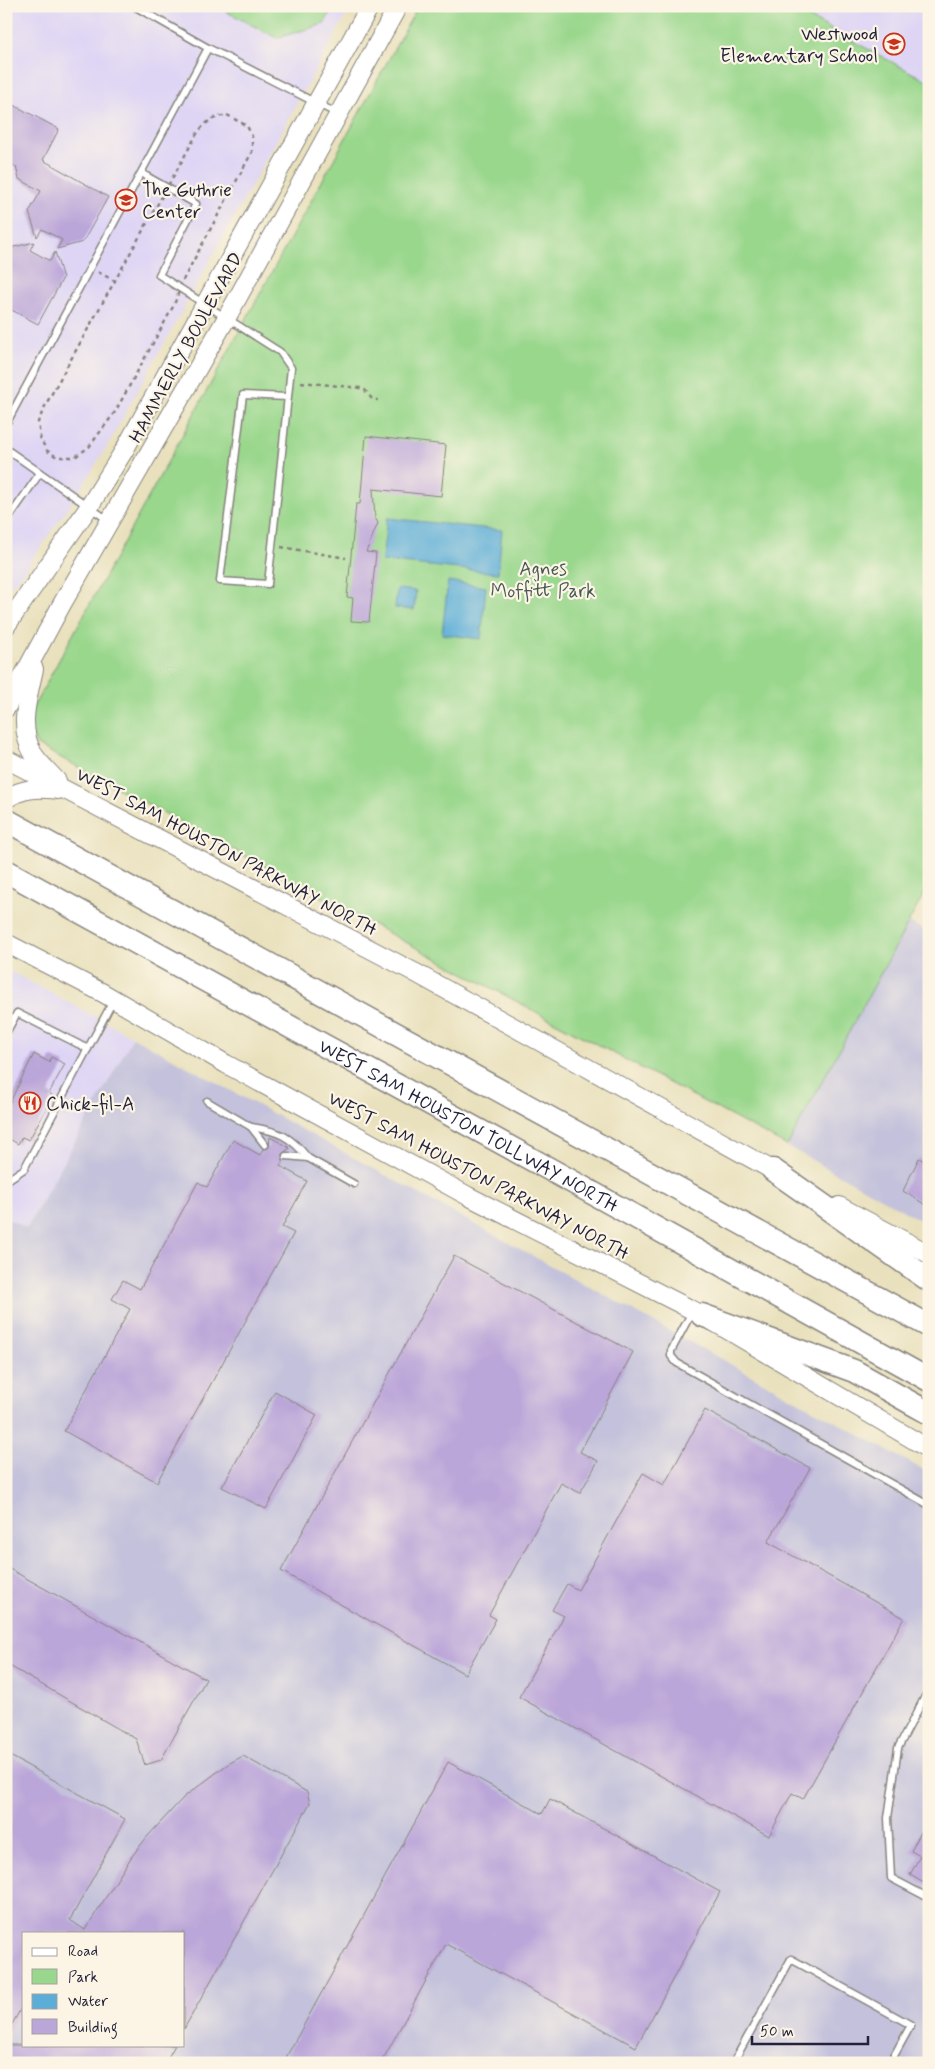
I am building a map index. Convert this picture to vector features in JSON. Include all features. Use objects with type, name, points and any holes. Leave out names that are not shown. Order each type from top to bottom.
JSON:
[{"type":"highway","points":[[15,825],[929,1326]]},
{"type":"highway","name":"WEST SAM HOUSTON TOLLWAY NORTH","points":[[6,871],[929,1380]]},
{"type":"highway","points":[[773,1170],[929,1280]]},
{"type":"highway","points":[[697,1313],[854,1372],[929,1414]]},
{"type":"main road","name":"HAMMERLY BOULEVARD","points":[[7,624],[89,507],[125,449],[370,6]]},
{"type":"main road","name":"HAMMERLY BOULEVARD","points":[[6,708],[226,319],[398,6]]},
{"type":"main road","points":[[38,650],[24,717],[25,733],[34,755],[66,791]]},
{"type":"main road","name":"WEST SAM HOUSTON PARKWAY NORTH","points":[[6,759],[414,972],[929,1254]]},
{"type":"main road","points":[[6,799],[17,792],[33,788],[66,791]]},
{"type":"main road","name":"WEST SAM HOUSTON PARKWAY NORTH","points":[[7,946],[114,999],[226,1064],[468,1196],[697,1313],[929,1449]]},
{"type":"lane","points":[[134,6],[208,48],[338,114]]},
{"type":"lane","points":[[6,424],[208,48]]},
{"type":"lane","points":[[141,173],[196,204],[158,275],[280,352],[291,368],[268,584],[220,581],[243,395],[287,398]]},
{"type":"lane","points":[[6,449],[111,523]]},
{"type":"lane","points":[[7,518],[40,473]]},
{"type":"lane","points":[[6,1181],[24,1169],[114,999]]},
{"type":"lane","points":[[6,1033],[17,1013],[88,1049]]},
{"type":"lane","points":[[207,1102],[251,1127],[274,1131],[295,1142],[308,1158],[354,1184]]},
{"type":"lane","points":[[251,1127],[265,1145]]},
{"type":"lane","points":[[286,1156],[308,1158]]},
{"type":"lane","points":[[697,1313],[671,1351],[671,1356],[677,1363],[929,1505]]},
{"type":"lane","points":[[929,1689],[898,1748],[888,1818],[891,1878],[929,1898]]},
{"type":"lane","points":[[733,2063],[791,1959],[911,2024],[890,2063]]},
{"type":"path","points":[[227,115],[247,126],[252,136],[252,152],[179,288],[174,305],[115,412],[90,447],[75,457],[57,457],[46,450],[40,437],[38,422],[46,404],[115,281],[205,123],[216,117],[227,115]]},
{"type":"path","points":[[90,267],[115,281]]},
{"type":"path","points":[[289,381],[360,388],[365,390],[372,399],[378,400]]},
{"type":"path","points":[[272,545],[346,558]]},
{"type":"shaded area","name":"The Guthrie Center","points":[[6,6],[351,6],[110,441],[75,498],[19,578],[6,590]]},
{"type":"shaded area","name":"Westwood Elementary School","points":[[788,6],[929,6],[929,82]]},
{"type":"shaded area","points":[[909,922],[929,933],[929,1225],[787,1146]]},
{"type":"shaded area","points":[[6,969],[133,1037],[27,1228],[6,1218]]},
{"type":"shaded area","points":[[133,1037],[929,1473],[929,2063],[6,2063],[6,1218],[27,1228]]},
{"type":"green space","points":[[228,6],[334,6],[324,24],[277,38],[225,11]]},
{"type":"green space","name":"Agnes Moffitt Park","points":[[418,6],[788,6],[929,82],[929,885],[787,1146],[37,745],[30,731],[31,711]]},
{"type":"water","points":[[387,518],[502,530],[498,573],[382,561]]},
{"type":"water","points":[[448,581],[486,587],[481,639],[442,634]]},
{"type":"water","points":[[397,589],[416,591],[414,610],[395,608]]},
{"type":"building","points":[[6,101],[59,129],[43,160],[108,197],[83,242],[57,249],[62,240],[42,229],[37,237],[29,212],[41,191],[19,179],[16,167],[6,162]]},
{"type":"building","points":[[34,242],[30,250],[50,261],[55,252],[63,278],[38,324],[6,307],[6,254],[10,248]]},
{"type":"building","points":[[366,436],[446,445],[441,496],[373,489],[375,518],[378,523],[366,552],[376,553],[369,622],[351,621],[353,598],[347,597],[356,504],[360,504]]},
{"type":"building","name":"Chick-fil-A","points":[[34,1054],[49,1062],[51,1057],[65,1064],[49,1093],[53,1096],[29,1140],[22,1137],[18,1144],[6,1137],[6,1110]]},
{"type":"building","points":[[270,1137],[290,1148],[282,1154],[283,1160],[280,1166],[307,1181],[282,1227],[294,1233],[157,1482],[64,1431],[130,1309],[112,1299],[123,1280],[140,1289],[198,1182],[207,1187],[233,1140],[260,1155],[263,1149],[269,1147]]},
{"type":"building","points":[[919,1158],[929,1164],[929,1207],[903,1191]]},
{"type":"building","points":[[454,1256],[633,1352],[580,1452],[598,1461],[580,1493],[561,1483],[489,1615],[496,1619],[465,1674],[281,1571]]},
{"type":"building","points":[[275,1391],[317,1415],[266,1509],[222,1487]]},
{"type":"building","points":[[705,1410],[810,1468],[768,1542],[904,1618],[803,1799],[792,1793],[769,1836],[519,1697],[564,1616],[552,1610],[567,1584],[578,1590],[643,1473],[664,1485]]},
{"type":"building","points":[[6,1567],[206,1679],[161,1760],[145,1765],[136,1739],[6,1664]]},
{"type":"building","points":[[10,1756],[125,1819],[70,1920],[85,1930],[132,1856],[147,1837],[184,1797],[228,1764],[243,1756],[307,1792],[310,1803],[185,2027],[185,1932],[22,1932],[22,2007],[6,2035],[6,1764]]},
{"type":"building","points":[[448,1762],[542,1814],[550,1799],[720,1892],[636,2047],[446,1944],[381,2063],[283,2063]]},
{"type":"building","points":[[929,1817],[929,1886],[910,1875],[920,1856],[911,1851]]},
{"type":"building","points":[[6,2045],[174,2046],[165,2063],[6,2063]]},
{"type":"place","name":"Westwood Elementary School","points":[[894,44]]},
{"type":"place","name":"The Guthrie Center","points":[[126,200]]},
{"type":"place","name":"Chick-fil-A","points":[[30,1103]]}]
